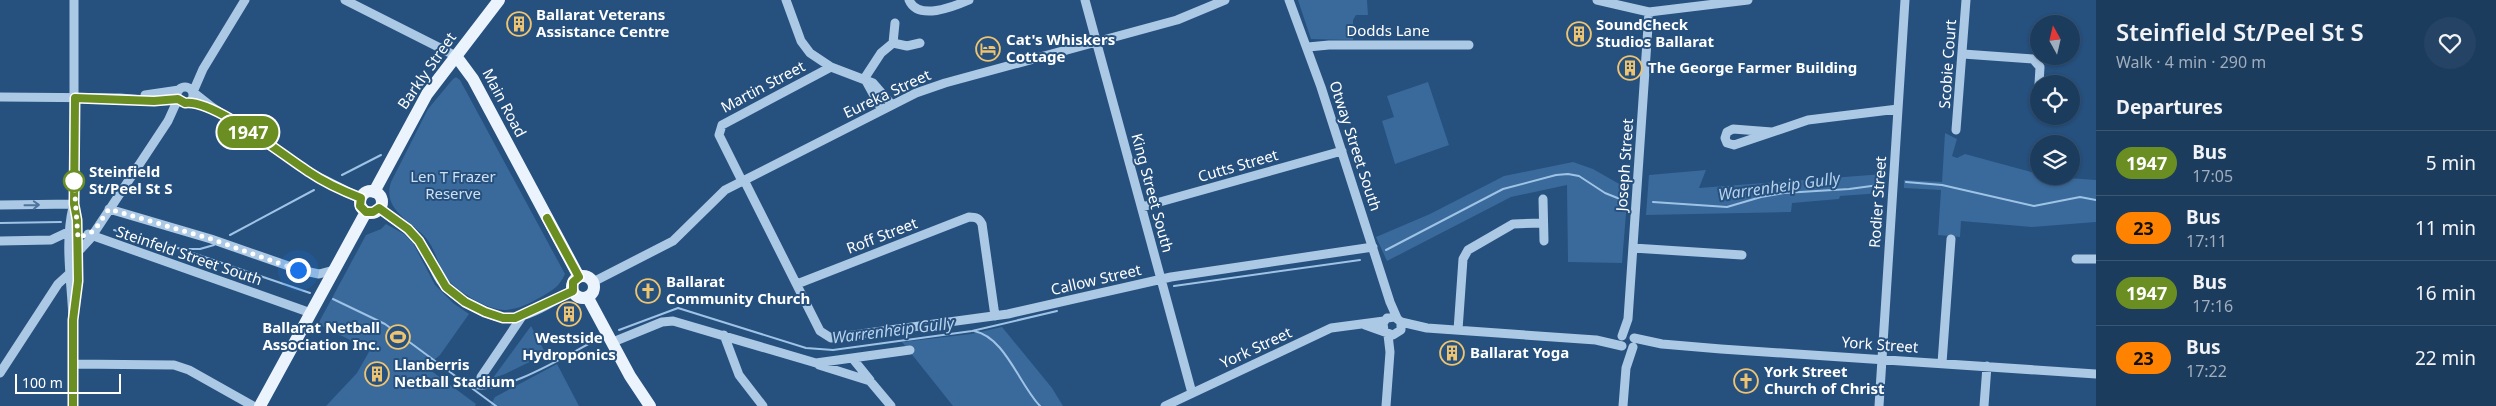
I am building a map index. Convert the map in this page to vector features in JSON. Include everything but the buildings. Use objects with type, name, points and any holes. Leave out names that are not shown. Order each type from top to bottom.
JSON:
[{"type":"main road","name":"Barkly Street","points":[[374,192],[422,104],[456,56],[500,0]]},
{"type":"main road","name":"Main Road","points":[[456,56],[471,75],[579,277]]},
{"type":"main road","points":[[367,192],[374,192],[380,198],[379,208],[373,212],[366,212],[360,206],[361,198],[367,192]]},
{"type":"main road","points":[[260,406],[366,212]]},
{"type":"main road","points":[[579,277],[587,277],[593,282],[594,292],[588,298],[579,298],[573,291],[573,282],[579,277]]},
{"type":"main road","points":[[588,298],[650,406]]},
{"type":"street","points":[[74,0],[74,204],[70,273],[74,283]]},
{"type":"street","name":"Main Road","points":[[345,0],[456,56]]},
{"type":"street","points":[[786,0],[804,45],[818,59],[831,67],[876,85],[892,105]]},
{"type":"street","points":[[911,3],[926,12],[969,0]]},
{"type":"street","name":"King Street South","points":[[1085,0],[1192,393]]},
{"type":"street","name":"Eureka Street","points":[[593,282],[668,244],[681,234],[717,196],[892,105],[938,85],[1177,20],[1225,0]]},
{"type":"street","name":"Otway Street South","points":[[1289,0],[1308,47],[1390,302],[1399,320]]},
{"type":"street","points":[[1596,0],[1649,12],[1748,0]]},
{"type":"street","name":"Rodier Street","points":[[1879,406],[1905,0]]},
{"type":"street","name":"Scobie Court","points":[[1956,130],[1966,0]]},
{"type":"street","points":[[73,406],[74,283],[78,252],[97,227],[203,69],[244,2]]},
{"type":"street","name":"Joseph Street","points":[[1622,336],[1628,319],[1649,12]]},
{"type":"street","points":[[864,79],[881,53],[893,43],[895,22]]},
{"type":"street","points":[[893,43],[907,46],[920,43]]},
{"type":"street","name":"Dodds Lane","points":[[1308,47],[1329,45],[1468,45]]},
{"type":"street","points":[[1963,54],[2033,59],[2040,67],[2039,75]]},
{"type":"street","name":"Martin Street","points":[[743,181],[721,139],[719,130],[723,123],[831,67]]},
{"type":"street","points":[[864,79],[882,110]]},
{"type":"street","points":[[0,97],[120,98],[185,95],[212,108],[311,173],[361,198]]},
{"type":"street","points":[[120,98],[154,101],[185,95]]},
{"type":"street","points":[[154,101],[165,107],[168,121]]},
{"type":"street","points":[[1772,132],[1816,118],[1898,109]]},
{"type":"street","name":"Cutts Street","points":[[1142,207],[1342,151]]},
{"type":"street","points":[[743,181],[797,284]]},
{"type":"street","points":[[1543,199],[1542,223],[1544,241]]},
{"type":"street","points":[[0,205],[74,204]]},
{"type":"street","points":[[379,208],[415,236],[423,246],[443,284],[458,297],[473,306],[499,317],[509,318],[523,315],[573,291]]},
{"type":"street","points":[[109,209],[211,239],[303,271],[320,274],[334,270]]},
{"type":"street","name":"Roff Street","points":[[797,284],[969,217],[977,218],[982,224],[995,316]]},
{"type":"street","points":[[1458,330],[1463,259],[1468,250],[1513,224],[1542,223]]},
{"type":"street","points":[[0,241],[51,240],[89,236]]},
{"type":"street","name":"Steinfeld Street South","points":[[89,236],[310,313]]},
{"type":"street","points":[[72,237],[78,252]]},
{"type":"street","points":[[1942,363],[1951,239]]},
{"type":"street","name":"Callow Street","points":[[797,284],[820,331],[826,337],[839,338],[995,316],[1161,280],[1373,247]]},
{"type":"street","points":[[1633,248],[1742,255]]},
{"type":"street","points":[[2076,259],[2096,259]]},
{"type":"street","points":[[0,373],[58,284],[70,273]]},
{"type":"street","points":[[50,296],[74,283]]},
{"type":"street","name":"Otway Street South","points":[[1390,302],[1386,319],[1392,333]]},
{"type":"street","points":[[481,377],[523,315]]},
{"type":"street","name":"York Street","points":[[1165,406],[1331,328],[1386,319],[1399,320],[1427,328]]},
{"type":"street","name":"Joseph Street","points":[[1628,319],[1633,342]]},
{"type":"street","points":[[612,342],[670,320],[680,321],[870,381]]},
{"type":"street","points":[[1386,406],[1392,333],[1399,320]]},
{"type":"street","name":"York Street","points":[[1362,324],[1392,333],[1427,328],[1596,340],[1622,347]]},
{"type":"street","points":[[1623,406],[1626,368],[1633,342],[1628,334],[1622,336],[1620,342],[1626,368]]},
{"type":"street","points":[[724,335],[739,375],[763,406]]},
{"type":"street","name":"York Street","points":[[1596,340],[1622,336]]},
{"type":"street","points":[[1622,347],[1628,349],[1633,342]]},
{"type":"street","name":"York Street","points":[[1633,342],[2096,374]]},
{"type":"street","points":[[807,362],[822,363],[854,360],[910,350]]},
{"type":"street","points":[[854,360],[891,406]]},
{"type":"street","points":[[73,364],[174,365],[189,370],[253,406]]},
{"type":"street","points":[[1984,406],[1986,366]]},
{"type":"green space","points":[[1298,0],[1367,0],[1368,15],[1356,15],[1353,20],[1353,40],[1311,39]]},
{"type":"green space","name":"Len T Frazer Reserve","points":[[456,77],[460,80],[565,274],[558,285],[552,290],[533,301],[515,308],[499,310],[492,308],[468,296],[454,286],[445,276],[430,243],[399,214],[390,200],[391,182],[428,109]]},
{"type":"green space","points":[[1428,82],[1449,145],[1395,164],[1382,121],[1394,117],[1387,96]]},
{"type":"green space","points":[[1945,133],[1957,139],[1952,156],[1957,158],[1965,154],[2030,172],[2030,185],[2080,185],[2080,179],[2096,180],[2096,222],[2032,227],[1961,221],[1960,237],[1938,235],[1941,190],[1904,188],[1904,180],[1942,182]]},
{"type":"green space","points":[[1573,162],[1593,169],[1628,189],[1622,263],[1568,262],[1567,185],[1511,197],[1387,261],[1376,237],[1430,214],[1504,176]]},
{"type":"green space","points":[[1706,170],[1699,188],[1884,174],[1882,193],[1840,196],[1839,199],[1792,203],[1791,212],[1646,215],[1649,175]]},
{"type":"green space","name":"Ballarat Netball Association Inc.","points":[[386,224],[404,234],[413,243],[435,285],[453,303],[469,314],[440,355],[426,367],[476,404],[475,406],[326,406],[357,373],[370,350],[318,324],[366,235],[381,229]]},
{"type":"green space","points":[[531,326],[546,354],[493,378]]},
{"type":"green space","points":[[1002,327],[1052,388],[1063,406],[953,406],[902,342],[971,334]]},
{"type":"green space","points":[[557,364],[579,406],[490,406],[495,397]]},
{"type":"waterway","points":[[342,175],[381,155]]},
{"type":"waterway","name":"Warrenheip Gully","points":[[1386,250],[1503,189],[1556,175],[1568,174],[1579,176],[1605,193],[1620,199]]},
{"type":"waterway","name":"Warrenheip Gully","points":[[1906,182],[1942,185],[2034,206],[2080,197],[2096,200]]},
{"type":"waterway","name":"Warrenheip Gully","points":[[1653,202],[1727,207],[1761,197],[1784,193],[1879,185]]},
{"type":"waterway","points":[[230,235],[314,190]]},
{"type":"waterway","points":[[0,223],[61,222]]},
{"type":"waterway","points":[[114,230],[181,249],[310,293]]},
{"type":"waterway","points":[[184,249],[200,249],[214,245]]},
{"type":"waterway","name":"Warrenheip Gully","points":[[1174,286],[1360,260]]},
{"type":"waterway","points":[[333,299],[385,324],[496,406]]},
{"type":"waterway","name":"Warrenheip Gully","points":[[619,330],[678,308],[806,348],[833,350],[972,331],[1057,311]]},
{"type":"waterway","points":[[974,331],[985,335],[1003,352],[1032,397],[1040,406]]},
{"type":"waterway","name":"Warrenheip Gully","points":[[472,387],[500,386],[517,380],[598,339]]},
{"type":"bus line","name":"1947","points":[[73,406],[73,320],[78,281],[77,220],[74,204],[75,98],[120,98],[154,101],[178,99],[181,102],[192,101],[212,108],[311,173],[335,187],[361,198],[360,206],[366,212],[373,212],[379,208],[408,229],[423,246],[438,276],[446,287],[465,302],[499,317],[512,318],[519,316],[573,291],[573,282],[579,277],[547,218]]},
{"type":"place","name":"Ballarat Veterans Assistance Centre","points":[[519,24]]},
{"type":"place","name":"SoundCheck Studios Ballarat","points":[[1579,34]]},
{"type":"place","name":"Cat's Whiskers Cottage","points":[[988,49]]},
{"type":"place","name":"The George Farmer Building","points":[[1630,68]]},
{"type":"place","name":"Steinfield St/Peel St S","points":[[74,181]]},
{"type":"place","name":"Ballarat Community Church","points":[[648,291]]},
{"type":"place","name":"Westside Hydroponics","points":[[569,314]]},
{"type":"place","name":"Ballarat Netball Association Inc.","points":[[398,337]]},
{"type":"place","name":"Ballarat Yoga","points":[[1452,353]]},
{"type":"place","name":"Llanberris Netball Stadium","points":[[377,374]]},
{"type":"place","name":"York Street Church of Christ","points":[[1746,381]]},
{"type":"route","points":[[74,181],[74,204],[78,238],[94,231],[109,209],[211,239],[298,270]]}]
